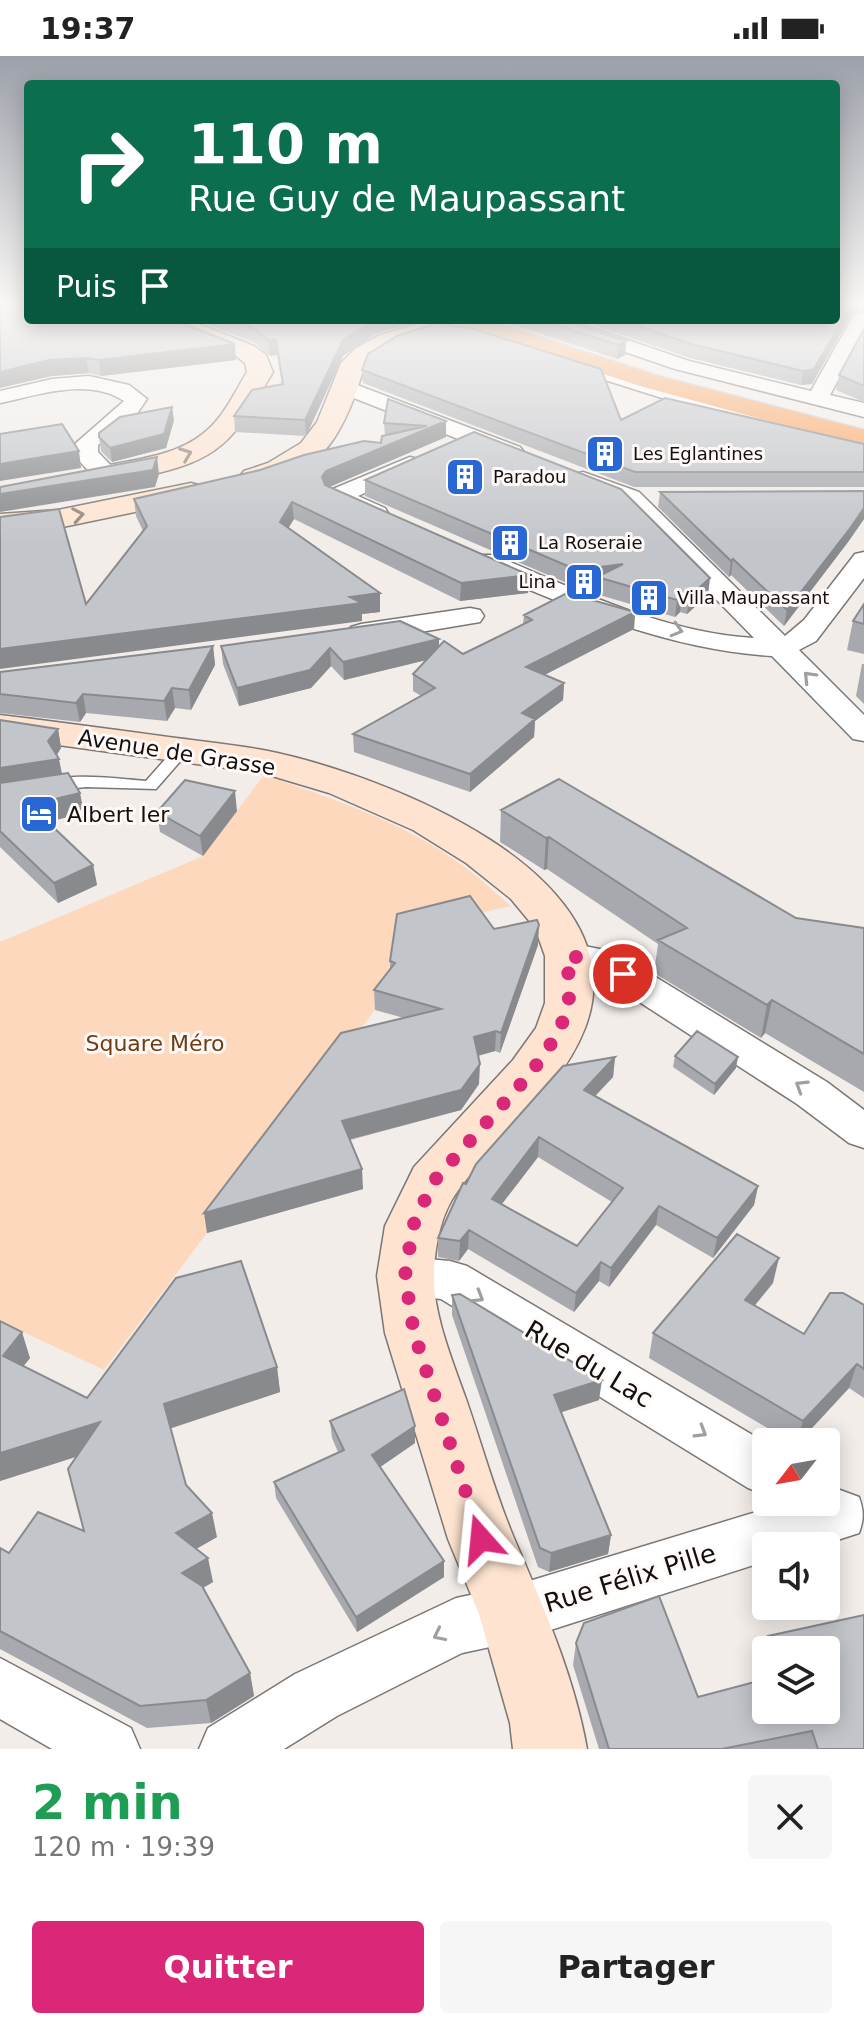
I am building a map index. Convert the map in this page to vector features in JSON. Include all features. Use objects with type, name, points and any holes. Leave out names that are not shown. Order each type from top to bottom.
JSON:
[{"type":"highway","points":[[668,386],[864,439]]},
{"type":"highway","points":[[703,386],[864,428]]},
{"type":"street","points":[[0,397],[56,386]]},
{"type":"street","points":[[107,474],[86,454],[87,443],[128,410],[136,399],[125,389],[113,386]]},
{"type":"street","points":[[76,479],[177,459],[202,448],[221,434],[251,386]]},
{"type":"street","points":[[0,523],[58,519],[227,483],[295,463],[315,449],[329,427],[344,386],[529,459]]},
{"type":"street","points":[[641,386],[864,451]]},
{"type":"street","points":[[763,386],[864,410]]},
{"type":"street","points":[[817,400],[825,386]]},
{"type":"street","points":[[393,520],[337,496],[472,437]]},
{"type":"street","points":[[558,469],[630,497],[670,497]]},
{"type":"street","points":[[630,497],[864,732]]},
{"type":"street","points":[[463,551],[575,600],[723,643],[782,648],[801,639],[864,560]]},
{"type":"street","points":[[337,637],[470,616]]},
{"type":"street","name":"Avenue de Grasse","points":[[0,726],[266,762],[343,785],[428,821],[481,854],[526,889],[556,924],[568,956],[569,1003],[559,1032],[531,1073],[433,1182],[413,1226],[405,1276],[414,1333],[481,1539],[513,1614],[546,1723],[550,1749]]},
{"type":"street","points":[[568,956],[592,959],[623,974],[812,1093],[864,1132]]},
{"type":"street","name":"Rue du Lac","points":[[405,1276],[450,1280],[752,1463]]},
{"type":"street","name":"Rue Félix Pille","points":[[229,1749],[316,1695],[456,1626],[513,1614],[779,1531],[841,1516]]},
{"type":"street","points":[[0,1687],[110,1749]]},
{"type":"lane","points":[[34,789],[86,782],[150,786],[182,750]]},
{"type":"green space","name":"Square Méro","points":[[264,775],[365,812],[413,835],[466,868],[511,906],[470,915],[404,971],[104,1370],[0,1321],[0,942],[203,856]]},
{"type":"building","points":[[273,386],[321,386],[305,420],[234,416],[252,390]]},
{"type":"building","points":[[405,386],[608,386],[621,420],[665,398],[864,444],[864,472],[635,472]]},
{"type":"building","points":[[388,399],[446,421],[326,471],[322,477],[325,485],[529,575],[461,583],[292,502],[280,522],[380,593],[350,597],[362,603],[0,649],[0,517],[59,509],[86,604],[147,526],[134,499],[260,470],[304,455],[364,441],[381,443],[382,436],[427,426],[384,423]]},
{"type":"building","points":[[172,407],[164,434],[110,448],[99,437],[99,433],[120,417]]},
{"type":"building","points":[[62,424],[79,451],[0,464],[0,434]]},
{"type":"building","points":[[474,432],[621,489],[710,578],[689,597],[682,595],[677,600],[597,577],[623,564],[577,570],[365,480]]},
{"type":"building","points":[[157,457],[153,470],[0,494],[0,487]]},
{"type":"building","points":[[864,491],[864,508],[787,610],[660,492]]},
{"type":"building","points":[[567,593],[635,612],[526,667],[564,683],[522,713],[535,719],[470,774],[353,734],[435,688],[413,674],[444,641],[463,654],[532,620],[524,615]]},
{"type":"building","points":[[864,604],[864,624],[853,621]]},
{"type":"building","points":[[400,621],[439,639],[343,662],[330,648],[310,670],[237,688],[221,646]]},
{"type":"building","points":[[213,646],[189,690],[172,688],[164,701],[83,694],[76,703],[0,694],[0,672]]},
{"type":"building","points":[[0,720],[58,729],[48,741],[59,759],[0,768]]},
{"type":"building","points":[[68,773],[80,793],[30,805],[93,865],[54,883],[0,831],[0,783]]},
{"type":"building","points":[[559,779],[796,918],[864,928],[864,1054],[772,1000],[767,1005],[658,940],[687,928],[549,837],[501,810]]},
{"type":"building","points":[[185,780],[235,791],[200,836],[157,812]]},
{"type":"building","points":[[470,896],[494,929],[537,920],[539,925],[501,1033],[496,1031],[474,1037],[480,1064],[461,1090],[342,1121],[362,1169],[204,1213],[341,1033],[441,1009],[374,990],[395,963],[390,961],[397,914]]},
{"type":"building","points":[[697,1031],[738,1057],[715,1084],[675,1056]]},
{"type":"building","points":[[615,1057],[584,1090],[758,1186],[717,1238],[659,1206],[611,1268],[601,1262],[576,1293],[469,1230],[460,1241],[438,1238],[463,1183],[466,1184],[476,1164],[563,1066]],"holes":[[[539,1137],[623,1188],[577,1246],[492,1199]]]},
{"type":"building","points":[[737,1234],[779,1258],[745,1300],[804,1334],[830,1293],[843,1293],[864,1305],[864,1369],[857,1364],[803,1421],[653,1333]]},
{"type":"building","points":[[241,1261],[277,1367],[164,1404],[186,1485],[212,1513],[176,1533],[208,1558],[182,1573],[202,1586],[250,1673],[206,1700],[140,1706],[0,1631],[0,1548],[9,1553],[38,1512],[84,1531],[68,1469],[100,1422],[0,1453],[0,1321],[22,1332],[3,1356],[87,1398],[176,1278]]},
{"type":"building","points":[[460,1294],[602,1380],[554,1395],[611,1535],[551,1553],[540,1548],[452,1295]]},
{"type":"building","points":[[404,1389],[415,1426],[372,1455],[444,1561],[356,1617],[274,1482],[344,1450],[330,1421]]},
{"type":"building","points":[[659,1596],[698,1697],[752,1683],[752,1724],[840,1724],[840,1636],[768,1636],[864,1615],[864,1749],[818,1749],[812,1731],[722,1749],[609,1749],[576,1643],[584,1623]]},
{"type":"place","name":"Les Eglantines","points":[[605,454]]},
{"type":"place","name":"Paradou","points":[[465,477]]},
{"type":"place","name":"La Roseraie","points":[[510,543]]},
{"type":"place","name":"Lina","points":[[584,582]]},
{"type":"place","name":"Villa Maupassant","points":[[649,598]]},
{"type":"place","name":"Albert Ier","points":[[39,814]]},
{"type":"route","points":[[481,1539],[414,1333],[405,1276],[413,1226],[433,1182],[531,1073],[559,1032],[569,1003],[568,956],[592,959],[623,974]]}]
